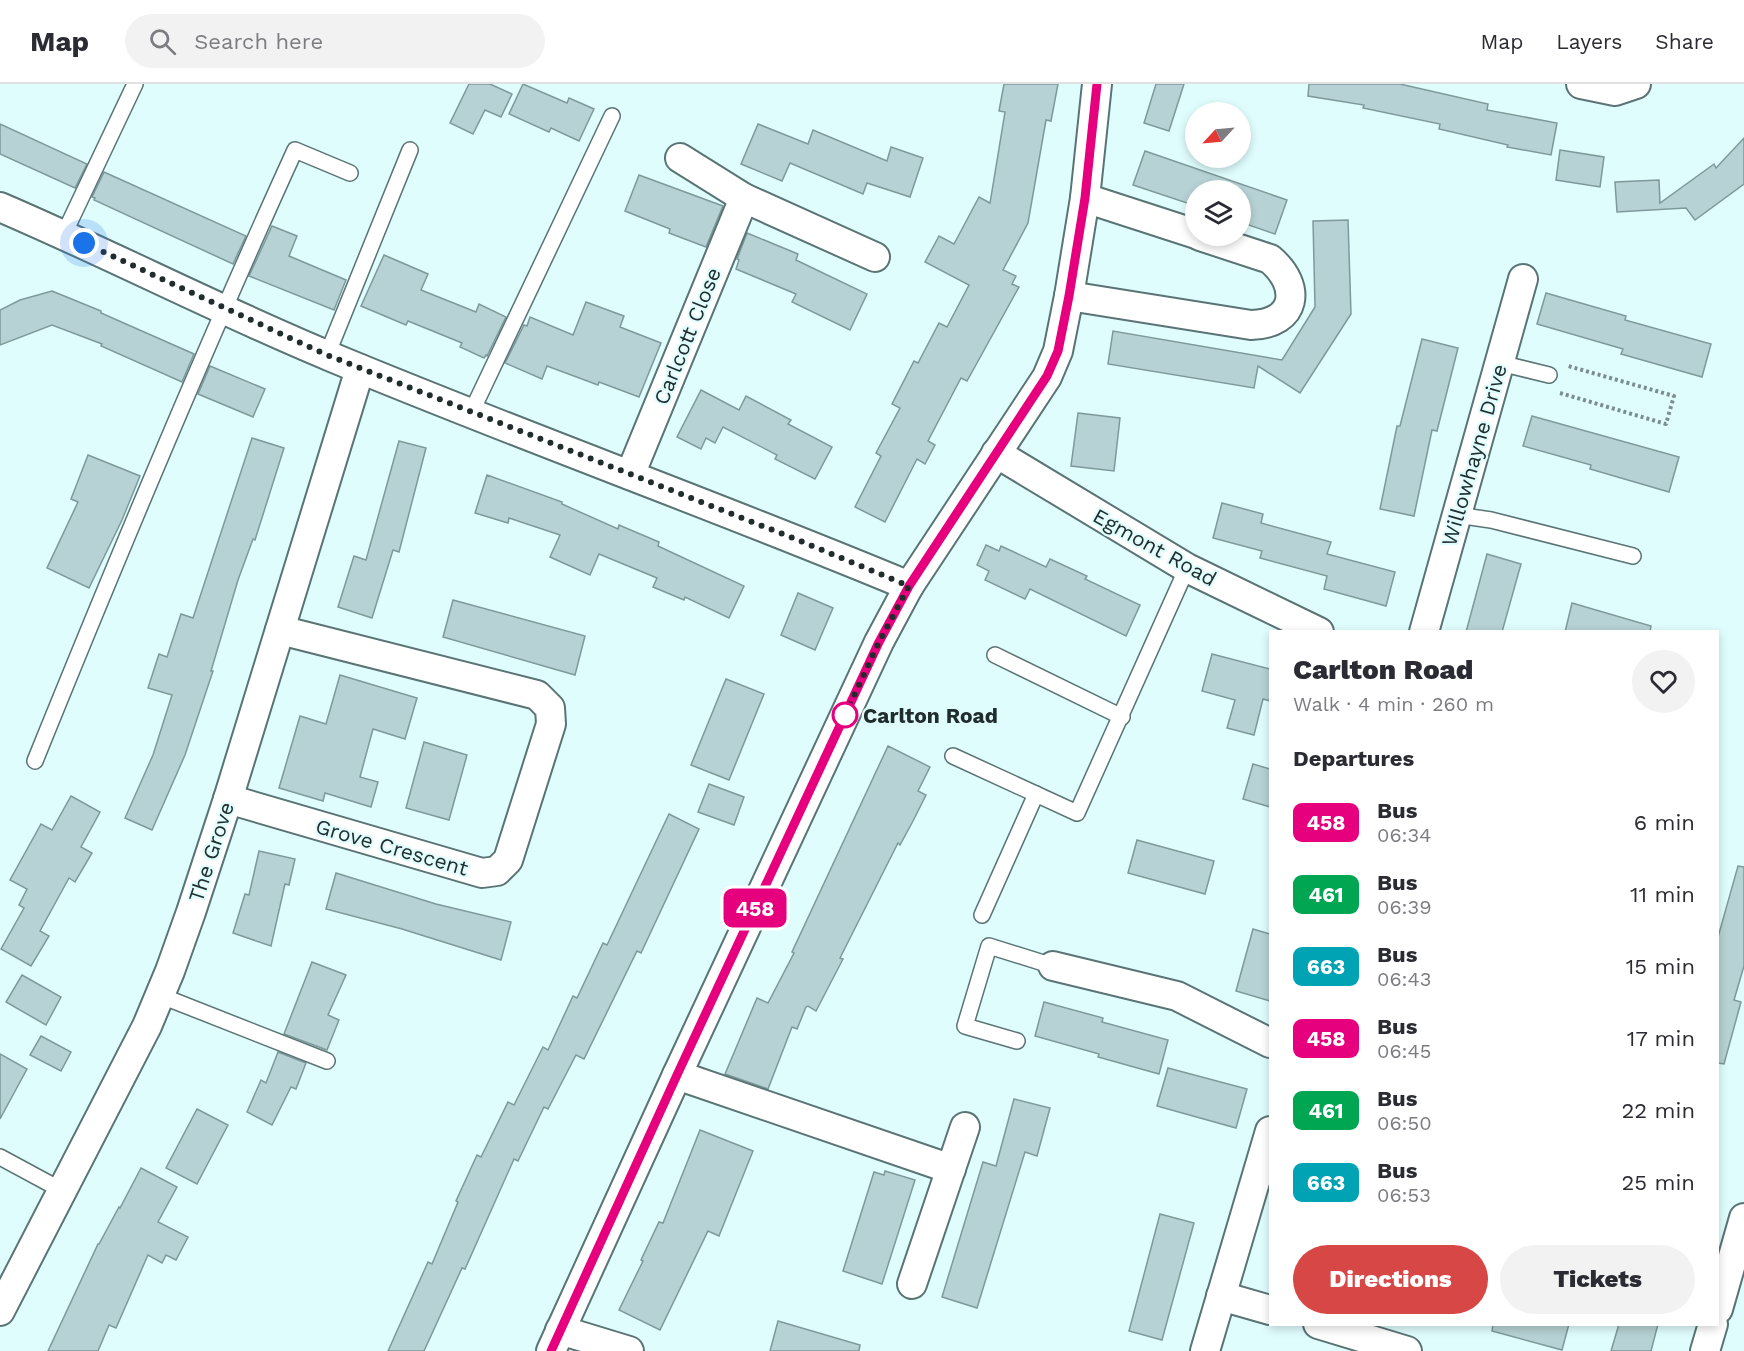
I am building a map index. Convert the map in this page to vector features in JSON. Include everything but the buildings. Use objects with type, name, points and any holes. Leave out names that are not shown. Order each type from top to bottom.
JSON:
[{"type":"street","points":[[629,1351],[556,1341],[879,642],[909,586],[1047,376],[1058,351],[1085,198],[1097,84]]},
{"type":"street","points":[[1581,84],[1615,91],[1636,84]]},
{"type":"street","points":[[680,158],[744,198],[875,257]]},
{"type":"street","name":"Carlcott Close","points":[[630,475],[744,198]]},
{"type":"street","points":[[1085,198],[1185,230]]},
{"type":"street","points":[[0,207],[360,369],[793,538],[909,586]]},
{"type":"street","points":[[1069,296],[1251,325],[1264,325],[1285,313],[1291,302],[1291,289],[1286,276],[1270,258],[1232,246]]},
{"type":"street","name":"Willowhayne Drive","points":[[1425,630],[1523,279]]},
{"type":"street","name":"The Grove","points":[[0,1311],[147,1026],[191,912],[360,369]]},
{"type":"street","name":"Egmont Road","points":[[996,453],[1187,568],[1316,630]]},
{"type":"street","name":"Grove Crescent","points":[[228,799],[482,873],[496,871],[508,860],[550,724],[550,708],[537,695],[280,630]]},
{"type":"street","points":[[1053,966],[1177,996],[1269,1043]]},
{"type":"street","points":[[677,1075],[951,1169]]},
{"type":"street","points":[[912,1284],[965,1127]]},
{"type":"street","points":[[1205,1351],[1269,1140]]},
{"type":"street","points":[[1719,1306],[1744,1218]]},
{"type":"street","points":[[1221,1296],[1269,1310]]},
{"type":"street","points":[[1325,1326],[1407,1351]]},
{"type":"street","points":[[1705,1351],[1712,1326]]},
{"type":"lane","points":[[64,234],[135,84]]},
{"type":"lane","points":[[471,413],[612,116]]},
{"type":"lane","points":[[35,761],[148,484],[223,308],[295,150],[350,173]]},
{"type":"lane","points":[[327,355],[410,150]]},
{"type":"lane","points":[[1500,363],[1549,375]]},
{"type":"lane","points":[[1457,515],[1491,520],[1633,556]]},
{"type":"lane","points":[[953,756],[1077,813],[1187,568]]},
{"type":"lane","points":[[994,655],[1122,717]]},
{"type":"lane","points":[[982,915],[1036,794]]},
{"type":"lane","points":[[1017,1041],[965,1026],[989,946],[1053,966]]},
{"type":"lane","points":[[159,995],[327,1061]]},
{"type":"lane","points":[[0,1157],[63,1191]]},
{"type":"path","points":[[1562,385],[1560,394],[1666,424],[1674,396],[1568,366],[1565,376]]},
{"type":"bus line","name":"458","points":[[551,1351],[879,642],[909,586],[1047,376],[1058,351],[1085,198],[1097,84]]},
{"type":"place","name":"Carlton Road","points":[[845,715]]},
{"type":"route","points":[[84,243],[327,355],[793,538],[909,586],[879,642],[845,715]]}]
